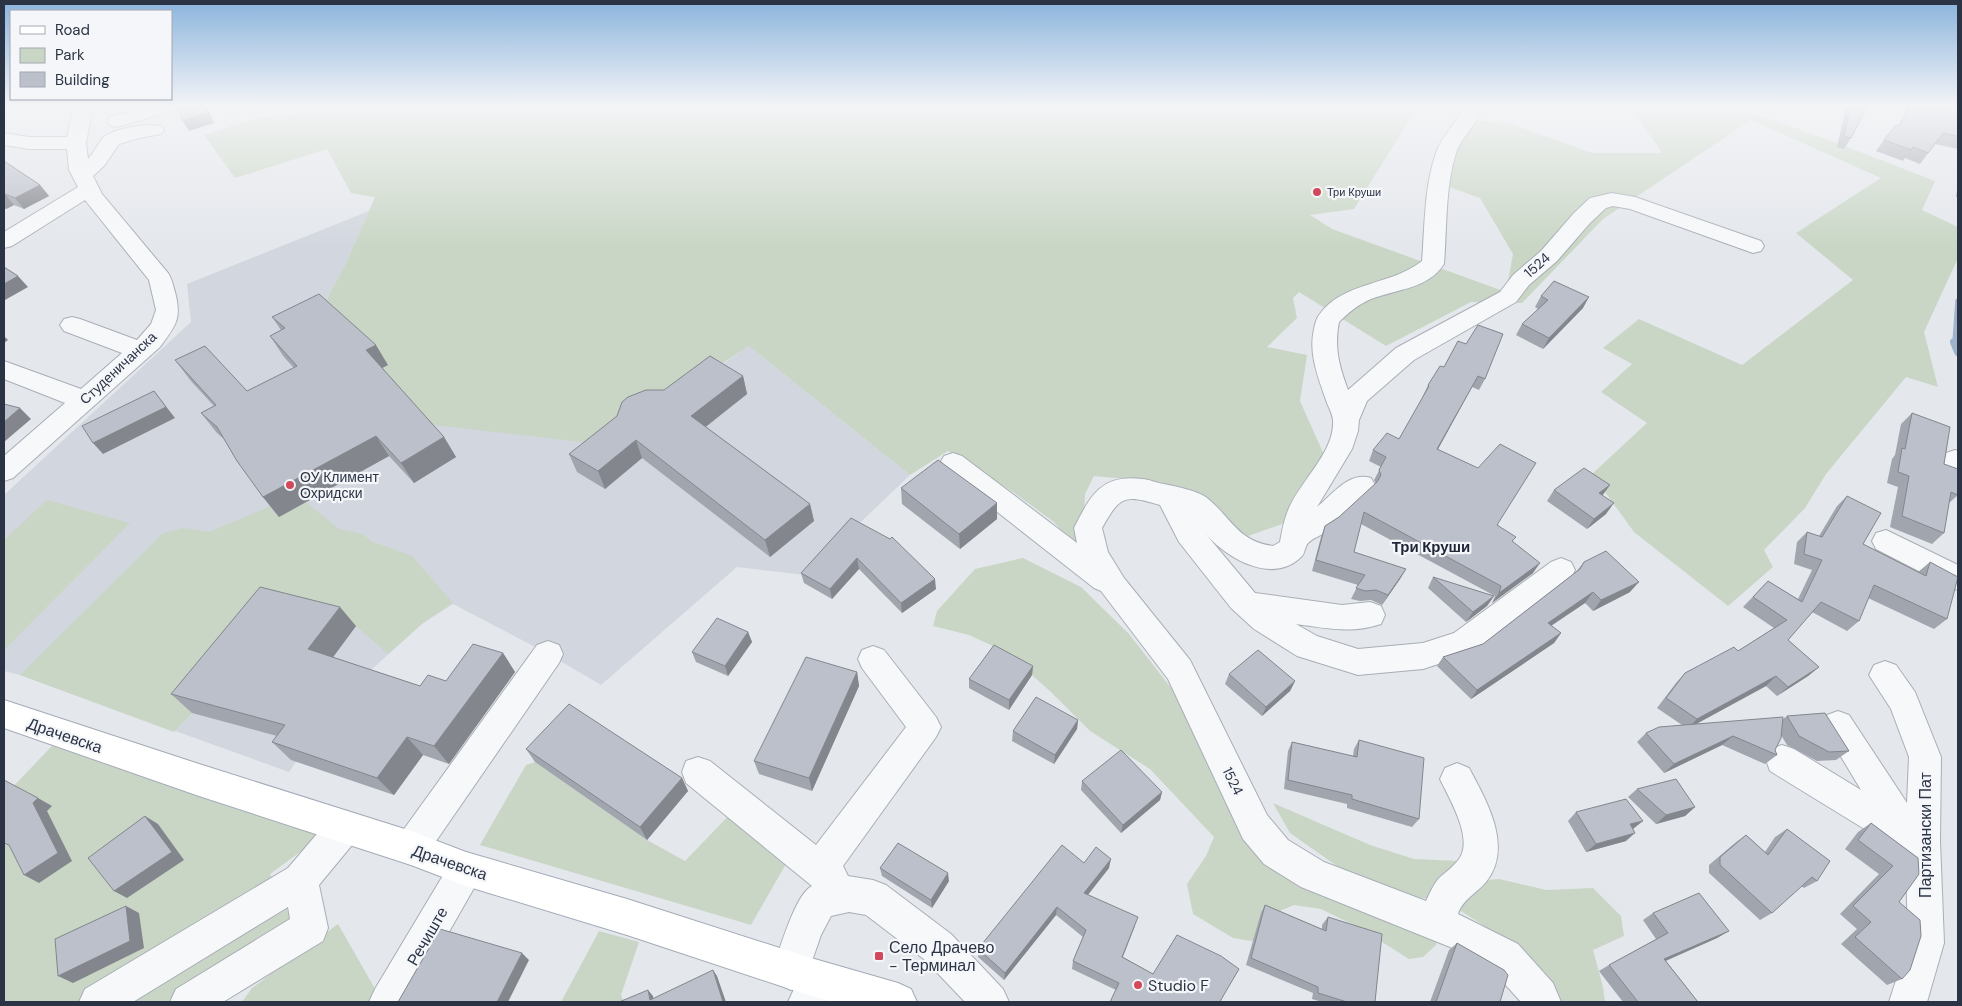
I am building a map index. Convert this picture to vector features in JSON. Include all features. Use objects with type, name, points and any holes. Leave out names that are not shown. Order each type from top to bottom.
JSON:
[{"type":"main road","name":"Драчевска","points":[[4,714],[199,780],[411,848],[466,869],[627,917],[799,986]]},
{"type":"main road","points":[[842,986],[898,1002]]},
{"type":"street","name":"Студеничанска","points":[[4,471],[151,341],[162,326],[168,310],[160,278],[93,196],[79,170],[77,153]]},
{"type":"street","points":[[4,241],[86,182],[103,153]]},
{"type":"street","points":[[1346,420],[1327,366],[1324,350],[1328,318],[1362,294],[1402,284],[1418,276],[1433,264],[1439,180],[1446,153]]},
{"type":"street","name":"1524","points":[[1542,1002],[1540,996],[1505,957],[1461,933],[1313,875],[1276,852],[1255,826],[1180,670],[1114,587],[1094,554],[1088,528],[1105,498],[1120,490],[1142,489],[1196,504],[1222,535],[1248,552],[1277,558],[1292,548],[1302,509],[1338,449],[1345,431],[1346,420],[1357,396],[1405,354],[1508,297],[1521,280],[1549,256],[1582,218],[1598,203],[1612,199],[1635,203],[1754,246]]},
{"type":"street","points":[[72,325],[140,350]]},
{"type":"street","points":[[4,370],[84,400]]},
{"type":"street","points":[[953,464],[1114,587]]},
{"type":"street","points":[[1295,536],[1316,524],[1361,485]]},
{"type":"street","points":[[1169,495],[1189,534],[1247,605],[1266,620],[1308,647],[1358,662],[1423,656],[1464,643],[1561,570]]},
{"type":"street","points":[[1886,541],[1958,578]]},
{"type":"street","points":[[1247,605],[1342,618],[1370,614]]},
{"type":"street","points":[[411,848],[548,654]]},
{"type":"street","points":[[819,870],[925,727],[872,659]]},
{"type":"street","name":"Партизански Пат","points":[[1885,675],[1904,702],[1925,757],[1917,849],[1926,943],[1908,1002]]},
{"type":"street","points":[[1838,725],[1917,849]]},
{"type":"street","points":[[1782,760],[1917,849]]},
{"type":"street","points":[[698,772],[849,894]]},
{"type":"street","points":[[1438,924],[1447,893],[1476,867],[1482,844],[1477,821],[1457,779]]},
{"type":"street","points":[[98,1002],[300,880],[345,827]]},
{"type":"street","name":"Речиште","points":[[388,1002],[466,869]]},
{"type":"street","points":[[189,1002],[310,928],[300,880]]},
{"type":"street","points":[[842,986],[799,986],[805,928],[820,902],[849,894],[873,898],[938,947],[990,1002]]},
{"type":"shaded area","name":"ОУ Климент Охридски","points":[[369,211],[348,259],[325,303],[714,370],[749,346],[910,475],[805,575],[737,567],[601,685],[545,652],[453,604],[423,623],[339,699],[289,772],[20,675],[4,671],[4,495],[191,322],[187,284]]},
{"type":"green space","points":[[217,153],[314,153],[235,178]]},
{"type":"green space","points":[[329,153],[1389,153],[1354,209],[1310,215],[1332,229],[1506,292],[1513,254],[1480,198],[1441,184],[1455,153],[1702,153],[1603,219],[1522,303],[1471,302],[1386,346],[1299,292],[1293,298],[1297,318],[1267,347],[1307,355],[1300,401],[1325,457],[1288,522],[1248,536],[1182,491],[1138,480],[1094,476],[1085,494],[1082,554],[1054,522],[1013,492],[948,451],[910,475],[749,346],[599,444],[382,419],[325,303],[348,259],[375,197],[351,193]]},
{"type":"green space","points":[[1825,153],[1862,153],[1935,181],[1922,210],[1958,227],[1958,258],[1924,332],[1938,387],[1906,377],[1826,474],[1805,508],[1764,550],[1773,567],[1728,606],[1634,532],[1592,474],[1647,423],[1601,392],[1632,364],[1603,348],[1639,319],[1742,365],[1853,280],[1796,233],[1881,178]]},
{"type":"green space","points":[[47,500],[130,523],[4,650],[4,540]]},
{"type":"green space","points":[[306,502],[339,529],[363,534],[371,541],[412,556],[453,603],[423,623],[388,654],[356,626],[192,713],[174,732],[20,675],[163,533],[185,528],[209,532],[271,506]]},
{"type":"green space","points":[[1023,558],[1081,587],[1129,634],[1189,711],[1247,828],[1430,935],[1437,944],[1423,957],[1409,959],[1360,928],[1321,909],[1294,905],[1277,912],[1257,942],[1233,938],[1193,914],[1187,884],[1206,856],[1214,837],[1150,769],[1090,731],[1051,692],[1006,652],[969,635],[933,626],[937,611],[975,569]]},
{"type":"green space","points":[[52,746],[109,762],[322,836],[270,874],[295,927],[231,956],[172,1002],[4,1002],[4,796]]},
{"type":"green space","points":[[535,762],[647,840],[685,861],[739,805],[794,850],[751,925],[480,845],[526,765]]},
{"type":"green space","points":[[1273,803],[1370,845],[1414,859],[1460,861],[1434,899],[1396,896],[1344,871],[1290,833]]},
{"type":"green space","points":[[1499,879],[1546,890],[1593,888],[1621,916],[1624,936],[1593,950],[1605,1002],[1554,1002],[1518,955],[1483,925],[1448,903],[1466,882]]},
{"type":"green space","points":[[338,924],[381,1002],[242,1002],[252,988]]},
{"type":"green space","points":[[599,931],[639,942],[621,995],[624,1002],[561,1002]]},
{"type":"building","points":[[4,161],[40,185],[15,198],[4,194]]},
{"type":"building","points":[[4,267],[18,276],[4,284]]},
{"type":"building","points":[[1554,281],[1589,297],[1549,338],[1522,324],[1548,300],[1541,296]]},
{"type":"building","points":[[319,294],[376,345],[366,350],[444,437],[401,463],[376,436],[263,497],[237,461],[217,427],[201,413],[216,405],[175,360],[205,346],[247,391],[297,366],[270,336],[285,328],[272,317]]},
{"type":"building","points":[[1478,325],[1503,334],[1485,379],[1478,376],[1437,449],[1478,468],[1500,444],[1536,463],[1497,525],[1516,537],[1512,541],[1540,563],[1499,593],[1501,586],[1364,512],[1354,552],[1406,569],[1388,595],[1376,590],[1365,591],[1356,588],[1365,575],[1316,560],[1325,526],[1339,517],[1377,482],[1381,475],[1379,470],[1386,457],[1373,450],[1387,433],[1399,439],[1440,366],[1444,367],[1458,341],[1466,344]]},
{"type":"building","points":[[710,356],[743,376],[691,416],[810,504],[765,540],[636,440],[598,471],[569,454],[617,416],[622,402],[628,397],[646,390],[664,390]]},
{"type":"building","points":[[154,391],[166,407],[93,443],[82,426]]},
{"type":"building","points":[[4,404],[20,408],[4,422]]},
{"type":"building","points":[[1912,413],[1950,427],[1944,464],[1958,469],[1958,495],[1951,492],[1944,533],[1902,516],[1909,476],[1898,472],[1902,448],[1905,449]]},
{"type":"building","points":[[938,460],[997,503],[959,534],[901,488]]},
{"type":"building","points":[[1584,468],[1610,485],[1599,493],[1614,503],[1594,519],[1554,490]]},
{"type":"building","points":[[1847,496],[1881,513],[1863,544],[1926,576],[1930,562],[1958,577],[1947,619],[1874,585],[1859,621],[1821,602],[1788,640],[1819,667],[1788,687],[1776,676],[1697,719],[1666,698],[1685,673],[1734,647],[1738,651],[1787,620],[1753,597],[1768,581],[1802,602],[1822,560],[1804,554],[1807,532],[1822,537]]},
{"type":"building","points":[[851,518],[890,539],[892,537],[935,579],[901,603],[857,558],[830,589],[801,573]]},
{"type":"building","points":[[1606,551],[1639,582],[1601,600],[1593,592],[1548,623],[1561,633],[1477,690],[1443,657],[1483,644],[1580,569],[1584,562]]},
{"type":"building","points":[[1433,577],[1494,596],[1473,612]]},
{"type":"building","points":[[260,587],[340,607],[308,649],[420,686],[428,675],[446,681],[473,644],[503,653],[434,746],[407,737],[377,778],[272,742],[285,725],[171,694]]},
{"type":"building","points":[[717,618],[748,632],[725,666],[692,652]]},
{"type":"building","points":[[994,645],[1033,666],[1009,700],[969,679]]},
{"type":"building","points":[[1258,650],[1295,681],[1266,707],[1229,674]]},
{"type":"building","points":[[806,657],[857,672],[809,778],[754,761]]},
{"type":"building","points":[[1036,697],[1078,720],[1055,755],[1013,731]]},
{"type":"building","points":[[569,704],[682,778],[640,827],[526,749]]},
{"type":"building","points":[[1825,713],[1849,751],[1829,752],[1799,736],[1787,716]]},
{"type":"building","points":[[1783,717],[1781,738],[1775,750],[1777,755],[1733,736],[1674,764],[1646,733],[1659,727]]},
{"type":"building","points":[[1359,740],[1424,758],[1419,819],[1352,799],[1352,795],[1288,780],[1292,742],[1357,757]]},
{"type":"building","points":[[1121,750],[1162,792],[1123,825],[1082,781]]},
{"type":"building","points":[[1676,779],[1695,807],[1666,815],[1637,789]]},
{"type":"building","points":[[4,780],[38,798],[33,803],[58,853],[24,875],[9,845],[4,843]]},
{"type":"building","points":[[1626,799],[1643,821],[1630,824],[1635,833],[1596,844],[1576,812]]},
{"type":"building","points":[[145,816],[172,852],[114,891],[88,858]]},
{"type":"building","points":[[1871,823],[1918,858],[1919,874],[1899,902],[1920,920],[1921,936],[1910,970],[1902,979],[1855,937],[1871,922],[1853,906],[1893,866],[1858,840]]},
{"type":"building","points":[[1787,829],[1830,861],[1817,881],[1812,877],[1772,913],[1720,865],[1720,857],[1746,835],[1768,855]]},
{"type":"building","points":[[898,843],[948,873],[931,900],[880,868]]},
{"type":"building","points":[[1062,845],[1084,863],[1096,847],[1111,859],[1084,893],[1138,917],[1122,957],[1153,974],[1177,935],[1221,956],[1239,969],[1220,1002],[1110,1002],[1119,983],[1073,961],[1086,930],[1057,907],[1005,973],[978,949]]},
{"type":"building","points":[[1699,893],[1729,931],[1664,959],[1698,1002],[1638,1002],[1609,965],[1668,933],[1653,913]]},
{"type":"building","points":[[1265,905],[1326,931],[1328,917],[1382,934],[1375,1002],[1347,1002],[1318,993],[1318,987],[1251,958]]},
{"type":"building","points":[[126,906],[130,941],[58,976],[55,939]]},
{"type":"building","points":[[440,929],[522,953],[497,1002],[398,1002]]},
{"type":"building","points":[[1457,943],[1504,970],[1508,975],[1500,1002],[1436,1002]]},
{"type":"building","points":[[713,970],[723,1002],[619,1002],[648,990],[650,1000]]},
{"type":"waterway","points":[[1955,343],[1958,301]]},
{"type":"waterway","points":[[1954,342],[1958,352]]},
{"type":"place","name":"Три Круши","points":[[1317,192]]},
{"type":"place","name":"ОУ Климент Охридски","points":[[290,485]]},
{"type":"place","name":"Село Драчево - Терминал","points":[[879,956]]},
{"type":"place","name":"Studio F","points":[[1138,985]]},
{"type":"district","name":"Три Круши","points":[[1431,547]]}]
